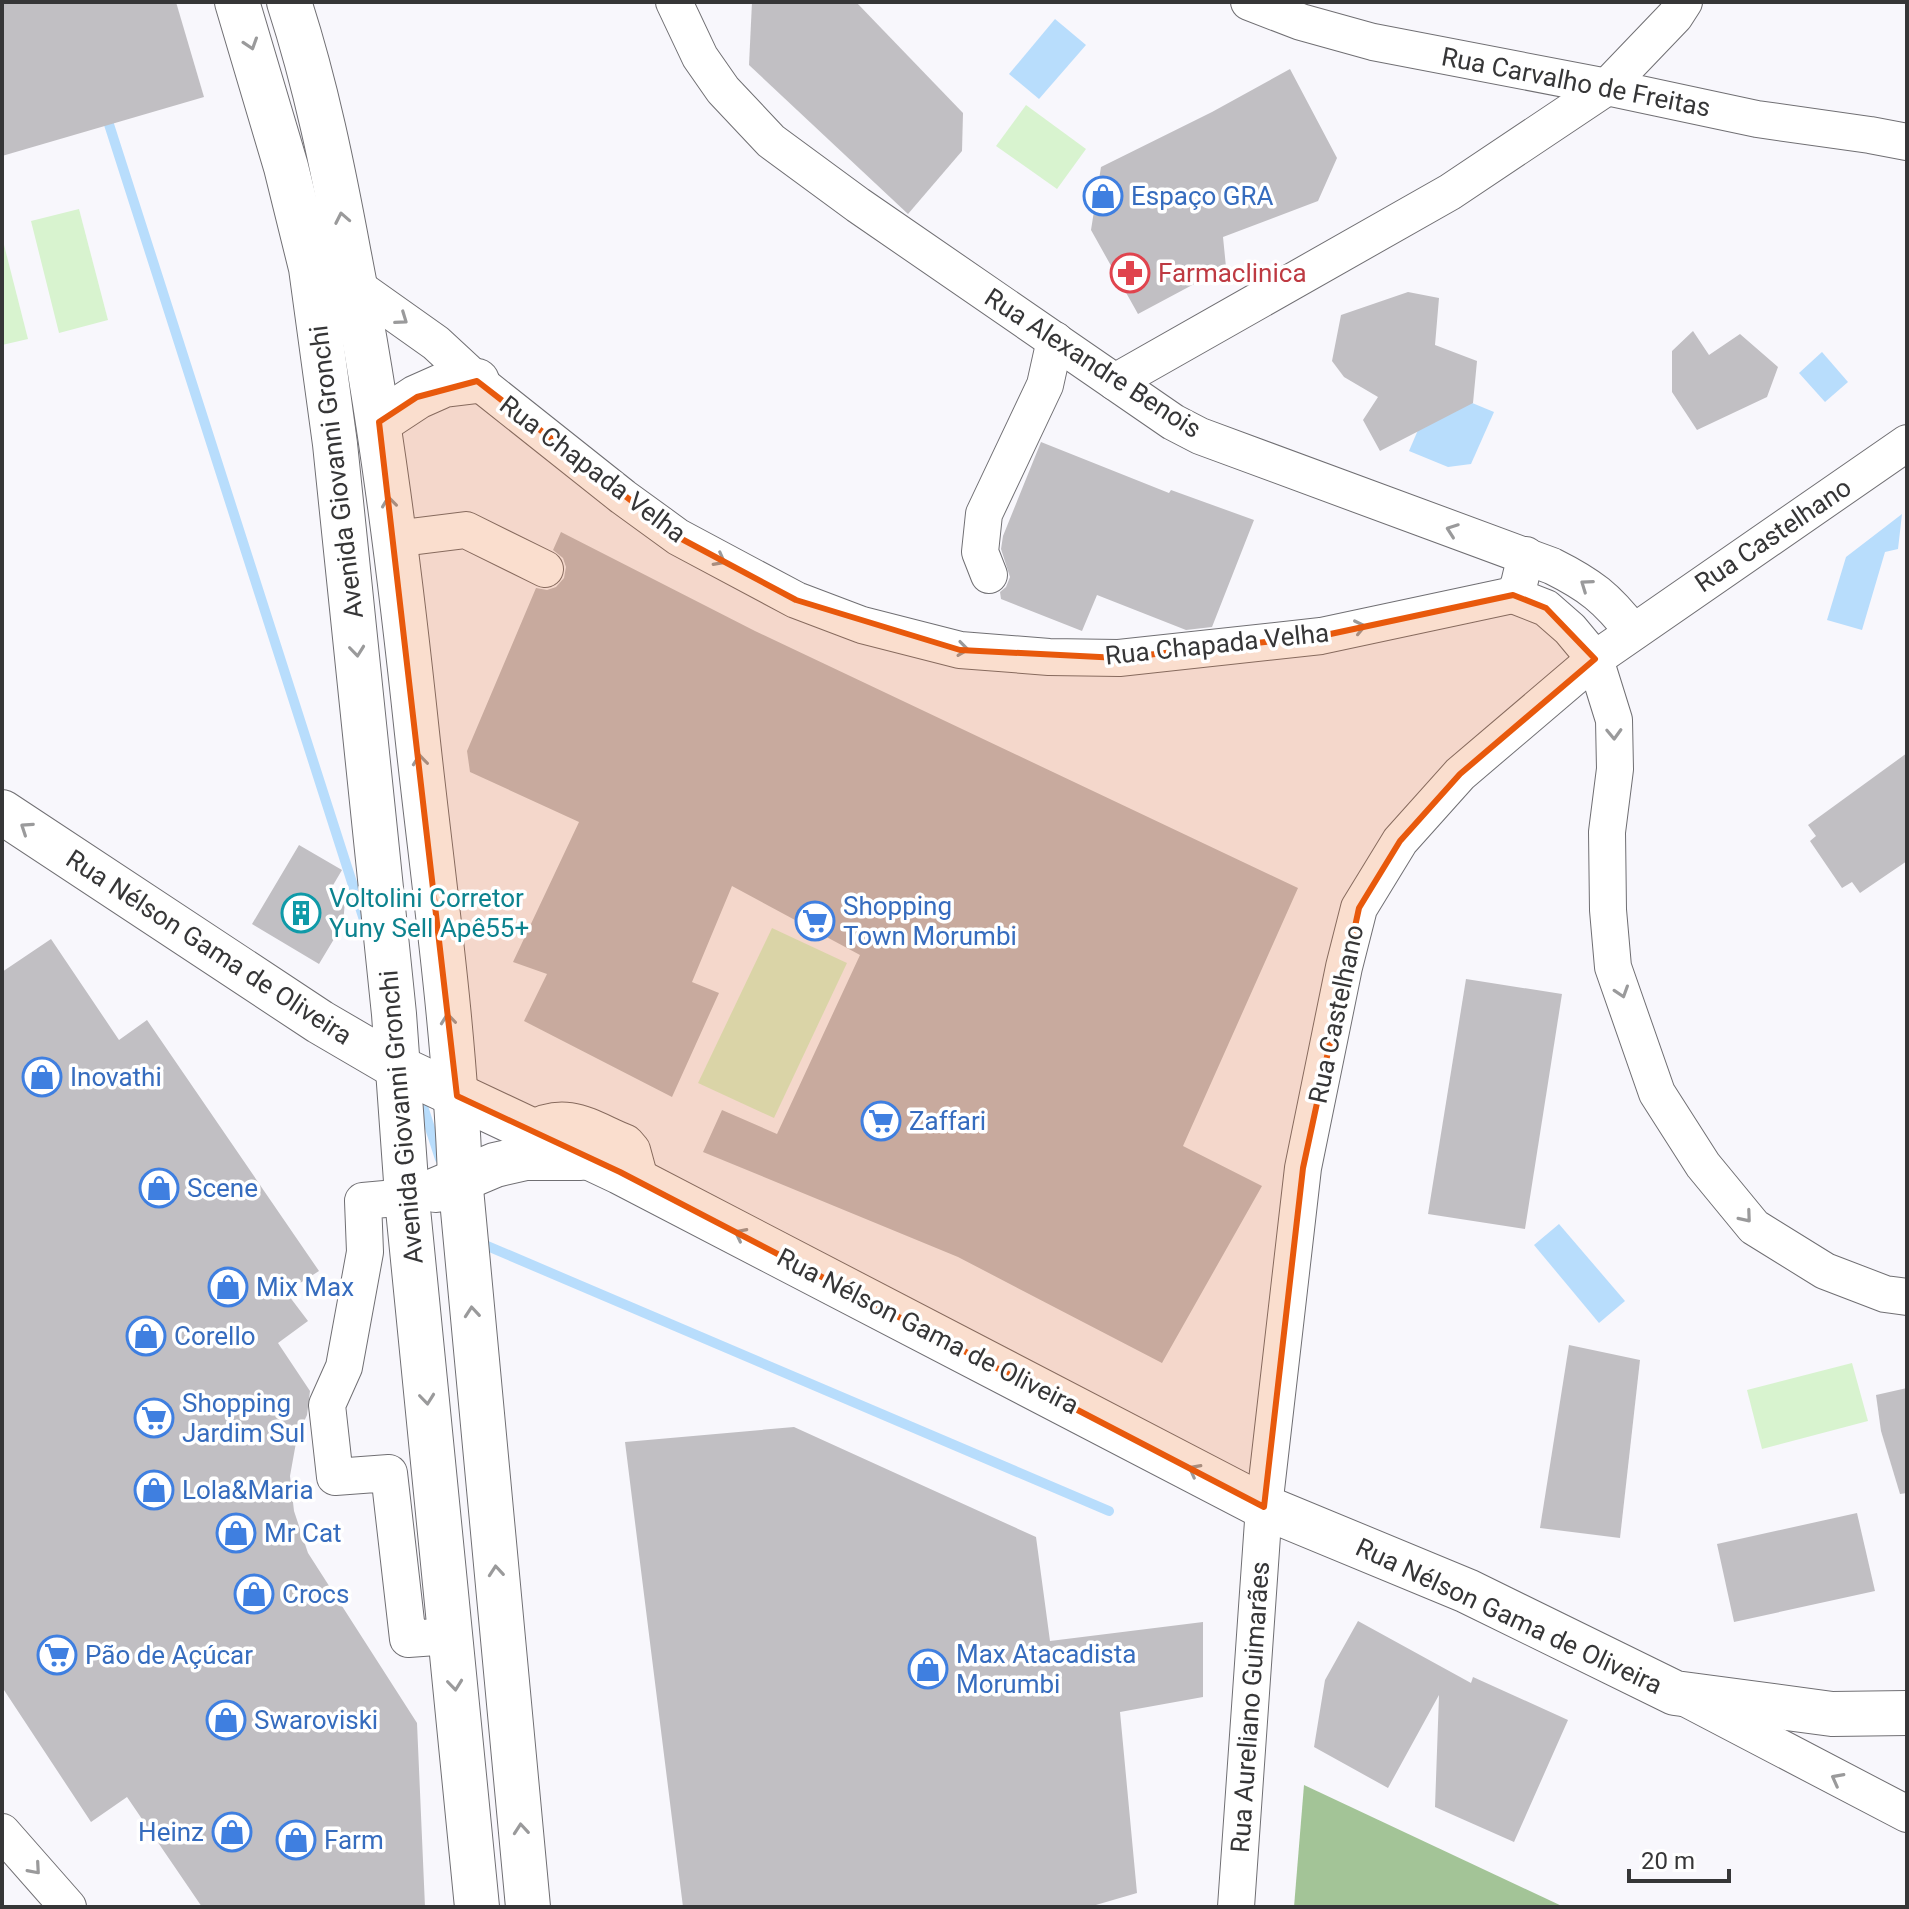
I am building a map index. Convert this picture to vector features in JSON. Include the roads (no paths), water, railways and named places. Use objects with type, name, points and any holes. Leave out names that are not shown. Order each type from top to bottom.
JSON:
[{"type":"main road","name":"Avenida Giovanni Gronchi","points":[[237,2],[283,154],[311,268],[335,444],[477,1907]]},
{"type":"main road","name":"Avenida Giovanni Gronchi","points":[[289,2],[326,132],[356,287],[379,422],[406,627],[457,1096],[460,1178],[528,1907]]},
{"type":"main road","points":[[379,422],[417,397],[444,385],[477,381]]},
{"type":"main road","name":"Rua Nélson Gama de Oliveira","points":[[2,812],[320,1022],[397,1067],[592,1158],[1264,1507],[1467,1591],[1675,1693],[1832,1714],[1907,1713]]},
{"type":"main road","points":[[407,1203],[495,1165],[525,1158],[592,1158]]},
{"type":"street","name":"Rua Alexandre Benois","points":[[674,2],[700,57],[723,90],[771,141],[858,205],[1173,422],[1200,436],[1526,555],[1578,579],[1612,604],[1633,632]]},
{"type":"street","name":"Rua Carvalho de Freitas","points":[[1249,2],[1301,22],[1373,42],[1757,119],[1907,142]]},
{"type":"street","points":[[1115,382],[1450,192],[1607,87],[1675,16],[1684,2]]},
{"type":"street","name":"Rua Chapada Velha","points":[[311,268],[338,273],[436,343],[477,381],[678,537],[796,600],[862,625],[960,650],[1049,657],[1119,658],[1321,636],[1513,595]]},
{"type":"street","points":[[989,575],[980,552],[984,514],[1045,385],[1055,340]]},
{"type":"street","name":"Rua Castelhano","points":[[1264,1507],[1303,1168],[1359,908],[1400,841],[1460,774],[1595,659],[1907,443]]},
{"type":"street","points":[[410,537],[466,530],[545,569]]},
{"type":"street","points":[[1526,555],[1513,595],[1546,608],[1570,629],[1595,659],[1614,720],[1615,769],[1607,832],[1608,910],[1613,967],[1657,1093],[1703,1165],[1754,1227],[1825,1271],[1885,1294],[1907,1297]]},
{"type":"street","points":[[530,1130],[548,1122],[571,1119],[626,1143],[632,1150],[641,1183]]},
{"type":"street","points":[[407,1203],[363,1201],[365,1252],[350,1338],[344,1367],[327,1405],[335,1477],[389,1473],[408,1639],[450,1636]]},
{"type":"street","name":"Rua Aureliano Guimarães","points":[[1236,1907],[1264,1507]]},
{"type":"street","points":[[1675,1693],[1907,1814]]},
{"type":"street","points":[[2,1832],[68,1907]]},
{"type":"water","points":[[1055,19],[1086,45],[1039,99],[1009,74]]},
{"type":"water","points":[[1822,352],[1848,382],[1825,402],[1799,373]]},
{"type":"water","points":[[1436,388],[1494,412],[1471,464],[1448,467],[1409,451]]},
{"type":"water","points":[[1902,514],[1898,549],[1885,552],[1862,630],[1827,620],[1846,557]]},
{"type":"water","points":[[1559,1224],[1625,1301],[1599,1323],[1534,1245]]},
{"type":"waterway","points":[[106,115],[365,923]]},
{"type":"waterway","points":[[419,1094],[440,1159]]},
{"type":"waterway","points":[[478,1242],[1109,1511]]},
{"type":"place","name":"Espaço GRA","points":[[1103,196]]},
{"type":"place","name":"Farmaclinica","points":[[1130,273]]},
{"type":"place","name":"Voltolini Corretor Yuny Sell Apê55+","points":[[301,913]]},
{"type":"place","name":"Shopping Town Morumbi","points":[[815,921]]},
{"type":"place","name":"Inovathi","points":[[42,1077]]},
{"type":"place","name":"Zaffari","points":[[881,1121]]},
{"type":"place","name":"Scene","points":[[159,1188]]},
{"type":"place","name":"Mix Max","points":[[228,1287]]},
{"type":"place","name":"Corello","points":[[146,1336]]},
{"type":"place","name":"Shopping Jardim Sul","points":[[154,1418]]},
{"type":"place","name":"Lola&Maria","points":[[154,1490]]},
{"type":"place","name":"Mr Cat","points":[[236,1533]]},
{"type":"place","name":"Crocs","points":[[254,1594]]},
{"type":"place","name":"Pão de Açúcar","points":[[57,1655]]},
{"type":"place","name":"Max Atacadista Morumbi","points":[[928,1669]]},
{"type":"place","name":"Swaroviski","points":[[226,1720]]},
{"type":"place","name":"Heinz","points":[[232,1832]]},
{"type":"place","name":"Farm","points":[[296,1840]]}]
